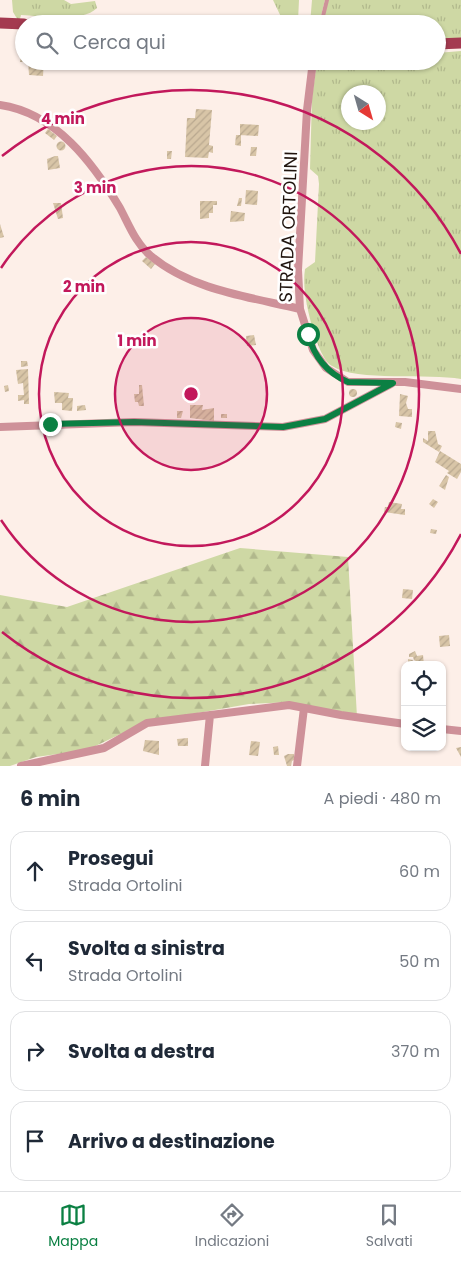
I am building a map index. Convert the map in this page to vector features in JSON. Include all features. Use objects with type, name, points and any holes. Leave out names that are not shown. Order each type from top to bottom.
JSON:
[{"type":"main road","points":[[0,22],[15,23]]},
{"type":"main road","points":[[446,44],[461,43]]},
{"type":"street","name":"STRADA ORTOLINI","points":[[312,70],[307,110],[298,270],[300,309],[313,350],[331,372],[348,382],[393,383],[461,389]]},
{"type":"street","points":[[0,105],[38,118],[66,137],[109,189],[142,247],[160,264],[196,283],[300,309]]},
{"type":"street","points":[[0,427],[134,422],[283,427],[325,419],[393,383]]},
{"type":"street","points":[[21,766],[104,748],[147,723],[289,705],[401,723]]},
{"type":"street","points":[[297,766],[304,708]]},
{"type":"street","points":[[205,766],[210,715]]},
{"type":"street","points":[[446,729],[461,731]]},
{"type":"lane","points":[[323,15],[327,0]]},
{"type":"green space","points":[[12,0],[64,0],[71,4],[95,1],[97,8],[85,15],[15,15]]},
{"type":"green space","points":[[273,0],[299,0],[298,15],[280,15]]},
{"type":"green space","points":[[312,0],[325,0],[321,15],[311,15]]},
{"type":"green space","points":[[328,0],[461,0],[461,40],[446,42],[446,15],[324,15]]},
{"type":"green space","points":[[461,51],[461,379],[358,374],[343,371],[328,363],[318,345],[313,330],[305,292],[305,269],[315,262],[319,184],[318,176],[310,169],[312,98],[316,70],[446,70],[446,52]]},
{"type":"green space","points":[[240,548],[348,557],[357,717],[291,702],[249,704],[146,722],[87,750],[36,757],[10,766],[0,766],[0,595],[67,607]]},
{"type":"building","points":[[29,70],[43,70],[43,76],[29,75]]},
{"type":"building","points":[[196,109],[212,110],[209,145],[213,146],[213,153],[209,152],[208,158],[185,157],[187,118],[195,118]]},
{"type":"building","points":[[240,124],[259,125],[258,136],[240,135]]},
{"type":"building","points":[[48,129],[57,136],[54,140],[45,133]]},
{"type":"building","points":[[236,135],[241,135],[241,146],[235,145]]},
{"type":"building","points":[[61,141],[66,146],[61,151],[56,146]]},
{"type":"building","points":[[251,147],[257,147],[256,156],[250,156]]},
{"type":"building","points":[[167,151],[172,151],[171,159],[167,159]]},
{"type":"building","points":[[58,156],[60,168],[48,170],[47,159]]},
{"type":"building","points":[[246,190],[258,191],[257,205],[245,204]]},
{"type":"building","points":[[239,198],[242,198],[241,206],[237,206]]},
{"type":"building","points":[[200,201],[217,201],[217,205],[213,205],[213,213],[209,213],[209,218],[200,219]]},
{"type":"building","points":[[53,203],[61,203],[63,218],[58,219]]},
{"type":"building","points":[[231,211],[245,213],[244,221],[230,222]]},
{"type":"building","points":[[0,224],[4,237],[0,238]]},
{"type":"building","points":[[146,257],[155,264],[151,269],[142,261]]},
{"type":"building","points":[[254,335],[256,345],[247,346],[246,336]]},
{"type":"building","points":[[21,361],[27,361],[28,366],[21,367]]},
{"type":"building","points":[[28,369],[29,404],[24,404],[24,400],[18,401],[18,395],[24,395],[23,383],[18,384],[16,370]]},
{"type":"building","points":[[8,385],[9,391],[5,392],[4,386]]},
{"type":"building","points":[[139,385],[142,385],[144,406],[139,406],[138,402],[135,402],[134,394],[139,394]]},
{"type":"building","points":[[353,389],[357,393],[353,397],[349,393]]},
{"type":"building","points":[[54,392],[69,393],[68,398],[73,398],[72,411],[62,410],[62,403],[55,403]]},
{"type":"building","points":[[400,394],[408,396],[406,403],[408,409],[412,409],[412,417],[399,416]]},
{"type":"building","points":[[85,405],[86,410],[77,411],[77,406]]},
{"type":"building","points":[[190,405],[203,405],[202,410],[214,408],[214,421],[190,418]]},
{"type":"building","points":[[177,411],[183,411],[181,418],[177,418]]},
{"type":"building","points":[[221,414],[227,414],[227,418],[221,418]]},
{"type":"building","points":[[396,422],[402,423],[401,429],[395,427]]},
{"type":"building","points":[[428,431],[435,431],[438,444],[442,446],[439,452],[423,442],[423,438],[428,441]]},
{"type":"building","points":[[440,451],[461,464],[461,472],[457,479],[435,462]]},
{"type":"building","points":[[446,475],[449,477],[445,490],[439,486]]},
{"type":"building","points":[[433,499],[438,502],[434,508],[429,504]]},
{"type":"building","points":[[389,502],[402,504],[401,509],[405,509],[405,515],[384,512]]},
{"type":"building","points":[[431,529],[437,530],[436,534],[430,533]]},
{"type":"building","points":[[403,589],[413,590],[412,599],[402,598]]},
{"type":"building","points":[[449,635],[450,646],[440,647],[439,636]]},
{"type":"building","points":[[415,651],[417,656],[423,655],[424,661],[416,661],[413,657],[409,657],[409,654]]},
{"type":"building","points":[[188,738],[188,746],[178,746],[177,739]]},
{"type":"building","points":[[145,740],[159,741],[159,755],[143,751]]},
{"type":"building","points":[[251,741],[260,742],[258,756],[249,755]]},
{"type":"building","points":[[278,746],[279,755],[274,755],[273,747]]},
{"type":"building","points":[[461,747],[461,757],[456,748]]},
{"type":"building","points":[[294,754],[291,766],[287,766],[284,756]]},
{"type":"route","points":[[50,424],[134,422],[283,427],[325,419],[393,383],[348,382],[342,380],[321,363],[313,350],[308,334]]}]
